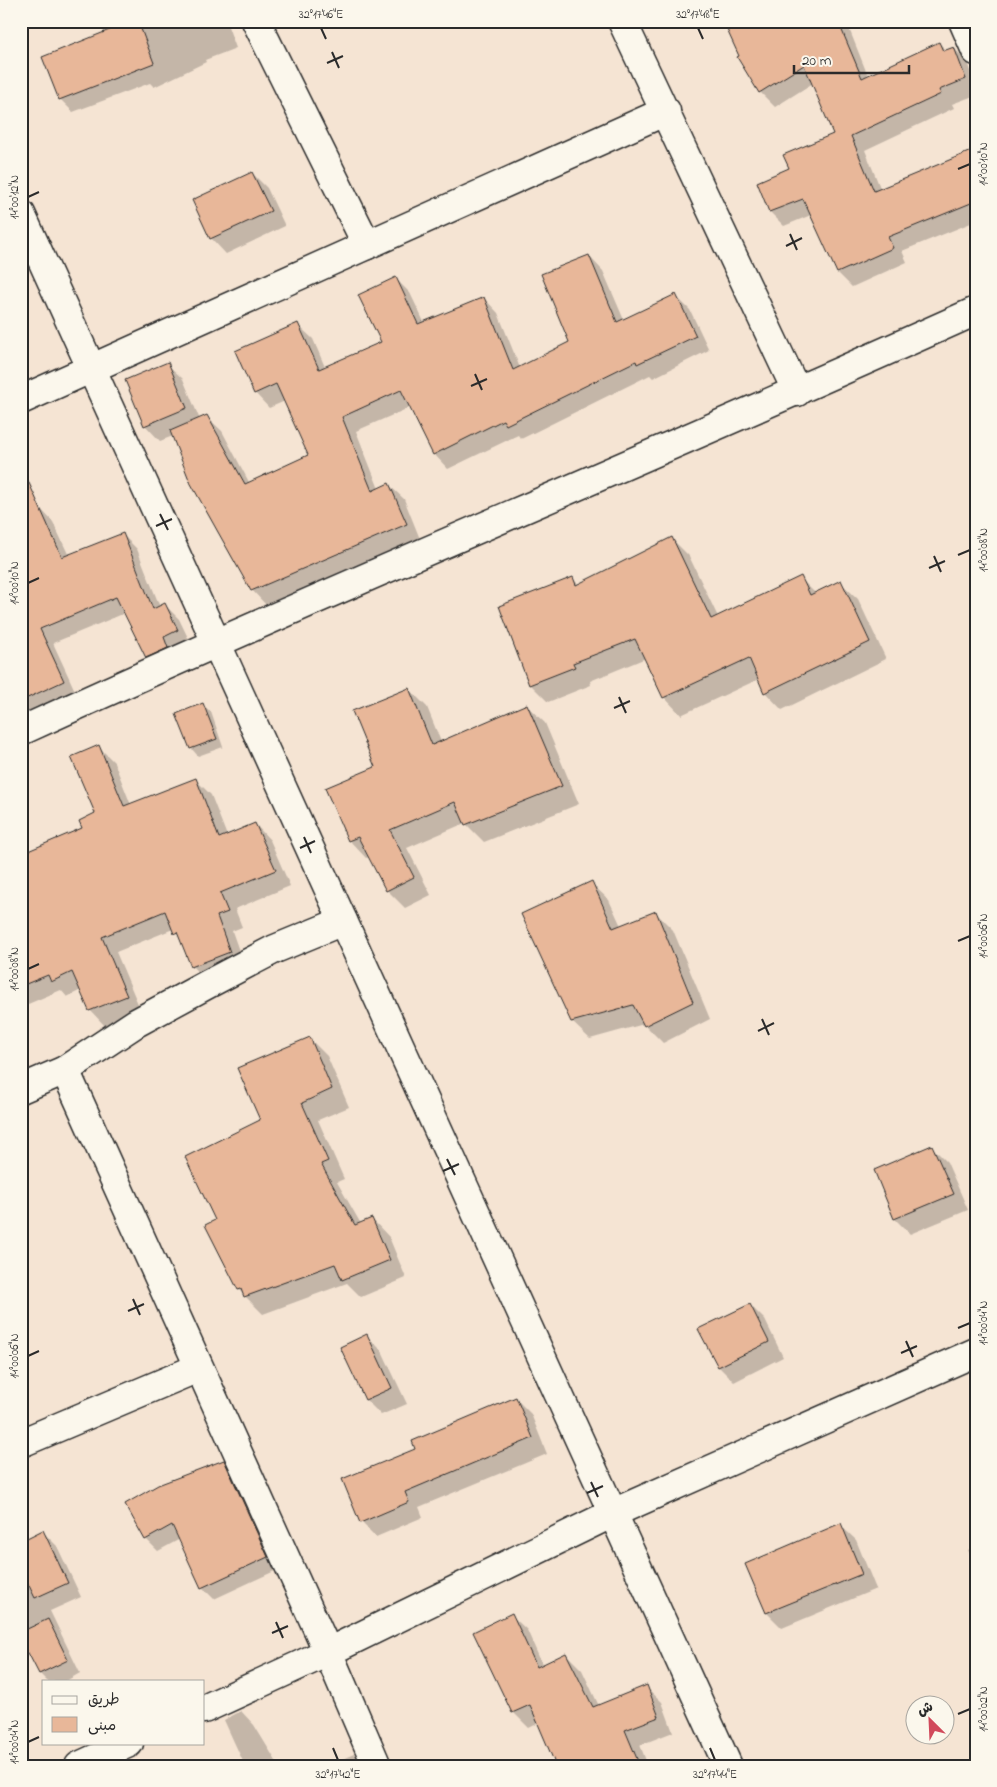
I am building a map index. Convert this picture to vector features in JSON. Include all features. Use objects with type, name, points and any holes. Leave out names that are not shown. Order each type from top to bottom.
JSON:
[{"type":"street","points":[[256,21],[368,245]]},
{"type":"street","points":[[622,21],[797,392]]},
{"type":"street","points":[[963,21],[976,51]]},
{"type":"street","points":[[21,400],[666,112]]},
{"type":"street","points":[[21,214],[728,1766]]},
{"type":"street","points":[[21,731],[216,642],[797,392],[976,311]]},
{"type":"street","points":[[21,1089],[64,1070],[136,1022],[275,949],[343,921]]},
{"type":"street","points":[[64,1070],[328,1652],[377,1766]]},
{"type":"street","points":[[205,1709],[328,1652],[613,1513],[976,1352]]},
{"type":"street","points":[[21,1443],[198,1368]]},
{"type":"street","points":[[79,1766],[127,1744]]},
{"type":"building","points":[[132,21],[138,21],[154,63],[59,100],[42,57]]},
{"type":"building","points":[[723,21],[838,21],[862,78],[939,42],[943,51],[954,47],[966,79],[939,90],[941,94],[851,136],[874,191],[976,149],[976,201],[888,237],[893,248],[837,273],[803,199],[769,212],[757,182],[789,168],[783,155],[833,134],[804,65],[759,93],[737,57],[739,56]]},
{"type":"building","points":[[252,172],[271,211],[210,239],[192,200]]},
{"type":"building","points":[[589,255],[617,322],[676,294],[696,336],[637,364],[636,361],[506,425],[503,420],[433,455],[401,390],[342,417],[372,491],[389,483],[407,524],[251,591],[190,482],[170,431],[207,415],[245,484],[308,455],[276,384],[254,394],[235,351],[298,323],[319,369],[381,342],[358,295],[396,277],[418,324],[484,297],[513,370],[569,342],[541,274]]},
{"type":"building","points":[[168,362],[187,408],[144,426],[125,380]]},
{"type":"building","points":[[21,465],[62,557],[123,533],[153,609],[165,603],[178,630],[164,637],[168,648],[146,658],[116,597],[40,629],[64,681],[21,701]]},
{"type":"building","points":[[672,537],[711,619],[801,576],[810,595],[841,580],[870,642],[764,693],[749,658],[663,698],[635,639],[573,663],[575,667],[529,685],[499,606],[573,577],[576,585]]},
{"type":"building","points":[[409,688],[432,745],[527,704],[562,786],[465,825],[455,802],[390,830],[414,877],[386,891],[358,837],[348,841],[325,788],[375,767],[352,711]]},
{"type":"building","points":[[203,703],[217,739],[190,749],[176,714]]},
{"type":"building","points":[[99,745],[124,806],[196,778],[219,838],[255,823],[276,870],[220,893],[228,912],[217,916],[230,952],[191,967],[177,932],[174,934],[165,911],[102,937],[127,996],[89,1011],[72,972],[51,982],[48,975],[21,986],[21,854],[82,828],[79,821],[95,813],[71,757]]},
{"type":"building","points":[[592,881],[613,928],[656,911],[693,1002],[644,1026],[633,1005],[571,1022],[521,914]]},
{"type":"building","points":[[310,1037],[332,1089],[302,1103],[328,1161],[321,1164],[355,1225],[372,1218],[390,1260],[342,1280],[335,1264],[244,1297],[241,1289],[238,1290],[205,1225],[215,1220],[185,1157],[260,1120],[237,1068]]},
{"type":"building","points":[[932,1145],[954,1194],[894,1219],[874,1170]]},
{"type":"building","points":[[750,1304],[769,1342],[718,1367],[698,1329]]},
{"type":"building","points":[[367,1334],[392,1388],[365,1400],[340,1347]]},
{"type":"building","points":[[516,1397],[533,1438],[405,1492],[409,1502],[360,1523],[342,1479],[415,1449],[412,1441]]},
{"type":"building","points":[[224,1460],[268,1557],[201,1588],[172,1525],[145,1540],[125,1504],[158,1485]]},
{"type":"building","points":[[841,1523],[862,1574],[766,1613],[745,1564]]},
{"type":"building","points":[[43,1530],[68,1583],[35,1598],[21,1569],[21,1541]]},
{"type":"building","points":[[512,1613],[537,1667],[566,1653],[593,1707],[647,1685],[659,1717],[625,1730],[640,1766],[556,1766],[530,1705],[512,1713],[473,1632]]},
{"type":"building","points":[[48,1619],[68,1660],[39,1674],[21,1639],[21,1632]]}]
